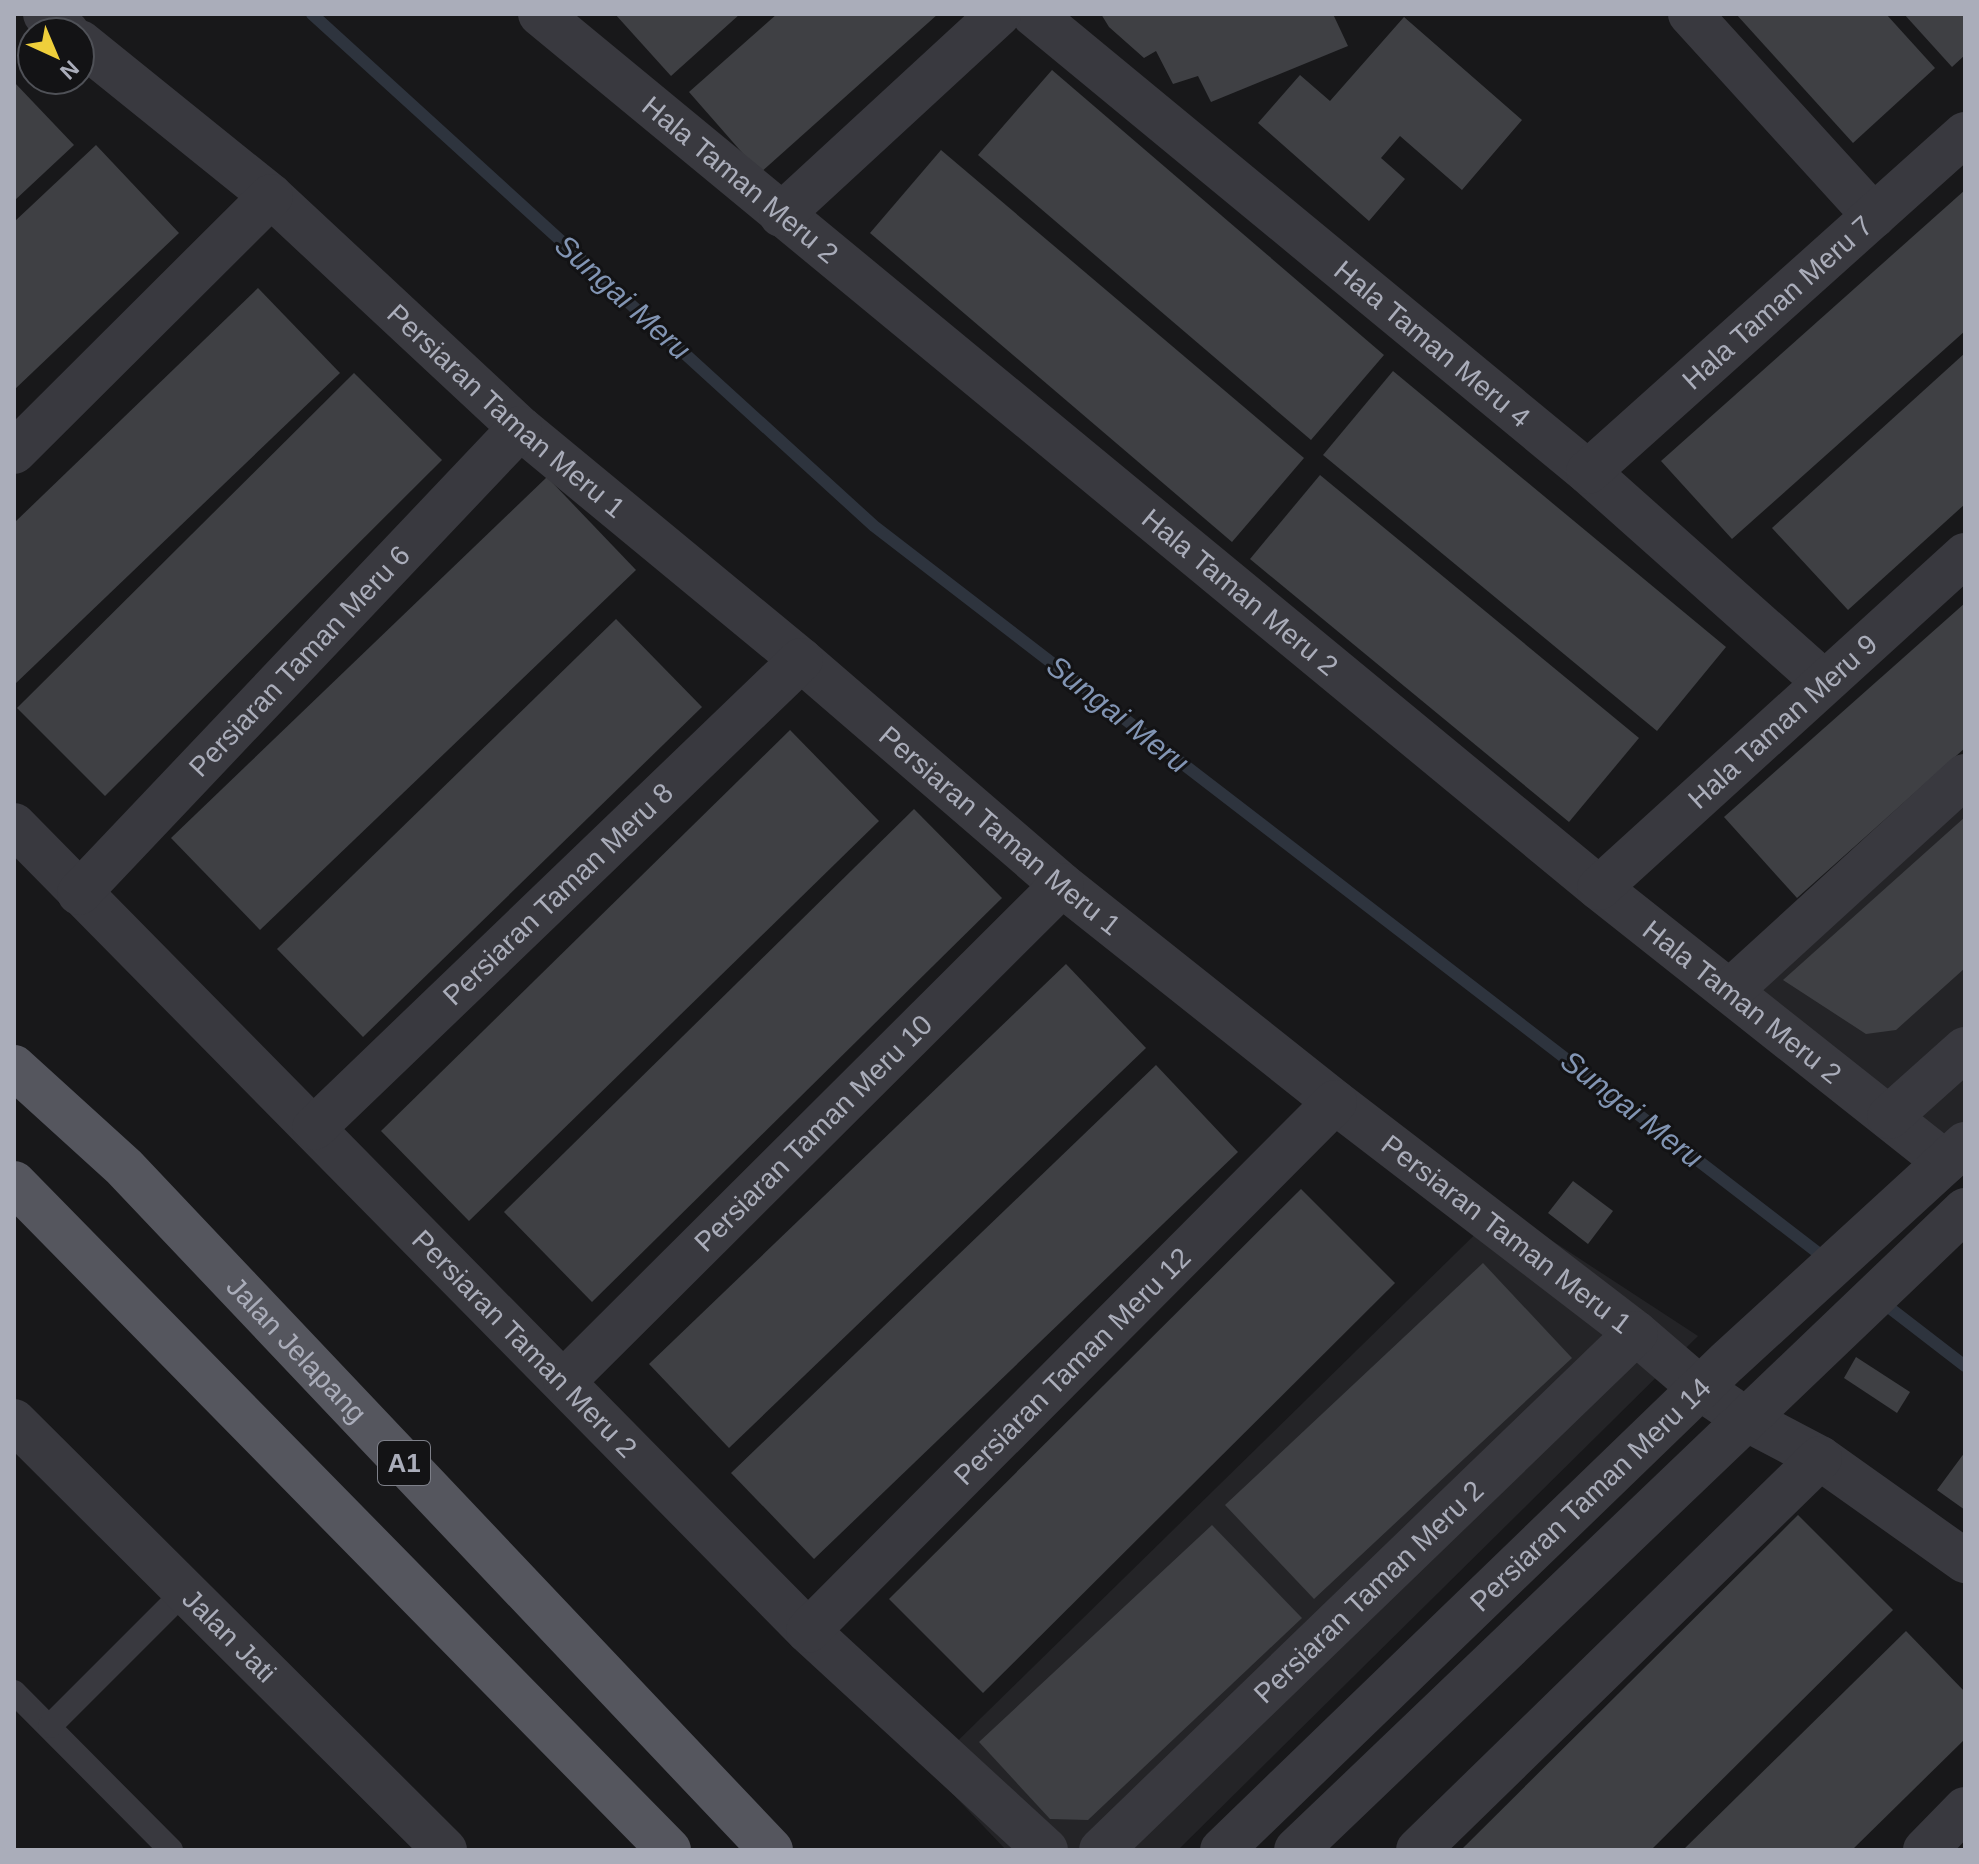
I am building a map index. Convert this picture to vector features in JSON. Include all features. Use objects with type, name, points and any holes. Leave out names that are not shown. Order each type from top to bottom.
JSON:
[{"type":"main road","name":"Jalan Jelapang","points":[[14,1067],[124,1167],[771,1850]]},
{"type":"main road","points":[[14,1183],[669,1850]]},
{"type":"street","name":"Hala Taman Meru 2","points":[[540,14],[1599,888],[1889,1117],[1955,1153]]},
{"type":"street","points":[[781,215],[999,14]]},
{"type":"street","name":"Hala Taman Meru 4","points":[[1033,14],[1588,472],[1824,682]]},
{"type":"street","points":[[1690,14],[1874,216]]},
{"type":"street","name":"Persiaran Taman Meru 1","points":[[96,55],[271,196],[520,428],[801,660],[1062,885],[1335,1102],[1636,1333],[1713,1376],[1820,1458],[1965,1561]]},
{"type":"street","name":"Hala Taman Meru 7","points":[[1588,472],[1965,134]]},
{"type":"street","points":[[14,452],[271,196]]},
{"type":"street","name":"Persiaran Taman Meru 6","points":[[79,893],[520,428]]},
{"type":"street","name":"Hala Taman Meru 9","points":[[1599,888],[1965,555]]},
{"type":"street","name":"Persiaran Taman Meru 8","points":[[314,1128],[801,660]]},
{"type":"street","points":[[1731,990],[1965,776]]},
{"type":"street","name":"Persiaran Taman Meru 2","points":[[14,825],[565,1380],[808,1631],[1046,1850]]},
{"type":"street","name":"Persiaran Taman Meru 10","points":[[565,1380],[1062,885]]},
{"type":"street","points":[[1889,1117],[1965,1049]]},
{"type":"street","name":"Persiaran Taman Meru 12","points":[[808,1631],[1335,1102]]},
{"type":"street","name":"Persiaran Taman Meru 14","points":[[1222,1850],[1713,1376],[1955,1153]]},
{"type":"street","name":"Persiaran Taman Meru 14","points":[[1296,1850],[1756,1406],[1965,1210]]},
{"type":"street","name":"Persiaran Taman Meru 2","points":[[1101,1850],[1636,1333]]},
{"type":"street","name":"Jalan Jati","points":[[14,1421],[445,1850]]},
{"type":"street","points":[[1418,1850],[1820,1458]]},
{"type":"street","points":[[1925,1850],[1965,1809]]},
{"type":"lane","points":[[50,1726],[185,1591]]},
{"type":"lane","points":[[14,1692],[171,1850]]},
{"type":"shaded area","points":[[1965,782],[1965,1161],[1730,990]]},
{"type":"shaded area","points":[[1502,1208],[1698,1336],[1178,1850],[1006,1850],[929,1769]]},
{"type":"building","points":[[615,14],[740,14],[671,76]]},
{"type":"building","points":[[777,14],[938,14],[760,173],[689,92]]},
{"type":"building","points":[[1101,14],[1333,14],[1348,46],[1211,102],[1198,76],[1173,84],[1156,51],[1144,58],[1109,27]]},
{"type":"building","points":[[1736,14],[1886,14],[1935,68],[1853,143]]},
{"type":"building","points":[[1904,14],[1965,14],[1965,55],[1952,67]]},
{"type":"building","points":[[1404,17],[1522,120],[1462,190],[1400,136],[1381,158],[1405,179],[1369,221],[1258,123],[1300,75],[1330,101]]},
{"type":"building","points":[[1052,70],[1384,355],[1311,440],[978,155]]},
{"type":"building","points":[[14,82],[16,96],[27,96],[74,145],[14,201]]},
{"type":"building","points":[[96,145],[179,233],[14,390],[14,222]]},
{"type":"building","points":[[941,150],[1304,458],[1232,542],[870,233]]},
{"type":"building","points":[[1965,190],[1965,331],[1732,539],[1661,461]]},
{"type":"building","points":[[258,288],[340,373],[14,685],[14,523]]},
{"type":"building","points":[[1965,353],[1965,504],[1848,610],[1772,528]]},
{"type":"building","points":[[1393,371],[1726,647],[1657,731],[1323,455]]},
{"type":"building","points":[[354,373],[442,460],[105,796],[17,708]]},
{"type":"building","points":[[1320,475],[1639,738],[1569,822],[1250,559]]},
{"type":"building","points":[[547,477],[636,570],[260,930],[171,838]]},
{"type":"building","points":[[1965,603],[1965,748],[1797,898],[1724,817]]},
{"type":"building","points":[[616,619],[702,707],[363,1037],[277,949]]},
{"type":"building","points":[[790,730],[879,821],[469,1221],[381,1131]]},
{"type":"building","points":[[914,809],[1002,898],[592,1302],[504,1212]]},
{"type":"building","points":[[1965,817],[1965,968],[1896,1030],[1866,1034],[1783,980]]},
{"type":"building","points":[[1066,964],[1146,1048],[729,1448],[649,1364]]},
{"type":"building","points":[[1156,1065],[1238,1152],[814,1559],[731,1473]]},
{"type":"building","points":[[1573,1181],[1613,1211],[1588,1244],[1548,1213]]},
{"type":"building","points":[[1301,1189],[1395,1283],[983,1693],[889,1599]]},
{"type":"building","points":[[1483,1263],[1572,1358],[1314,1599],[1225,1505]]},
{"type":"building","points":[[1856,1357],[1910,1392],[1897,1413],[1844,1378]]},
{"type":"building","points":[[1965,1452],[1965,1510],[1937,1490]]},
{"type":"building","points":[[1798,1515],[1893,1610],[1651,1850],[1461,1850]]},
{"type":"building","points":[[1212,1525],[1302,1618],[1088,1820],[1050,1819],[979,1742]]},
{"type":"building","points":[[1906,1631],[1965,1692],[1965,1739],[1852,1850],[1683,1850]]},
{"type":"waterway","name":"Sungai Meru","points":[[312,14],[874,526],[1826,1259]]},
{"type":"waterway","name":"Sungai Meru","points":[[1882,1302],[1965,1366]]}]
